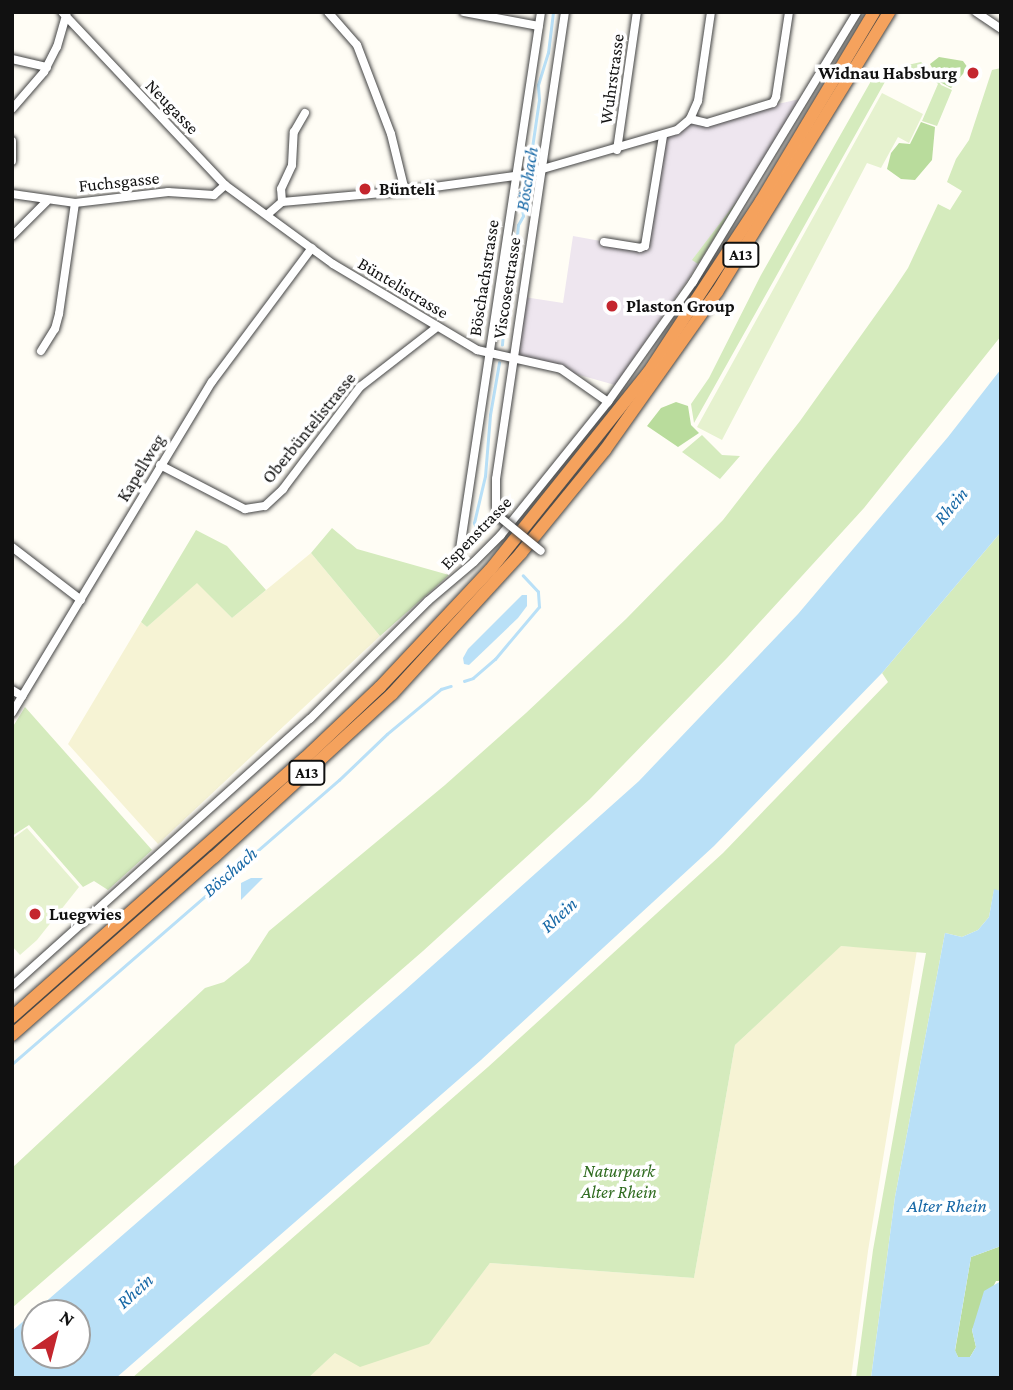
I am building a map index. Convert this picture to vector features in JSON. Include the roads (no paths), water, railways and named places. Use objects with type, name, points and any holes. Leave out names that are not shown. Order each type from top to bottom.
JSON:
[{"type":"highway","name":"A13","points":[[12,1017],[255,804],[380,687],[491,570],[648,373],[706,287],[874,12]]},
{"type":"highway","name":"A13","points":[[12,1035],[214,857],[392,694],[521,553],[605,450],[710,303],[889,12]]},
{"type":"highway","name":"A13","points":[[12,1007],[64,962],[101,939]]},
{"type":"street","points":[[328,12],[356,45],[391,134],[405,191]]},
{"type":"street","points":[[464,12],[538,26]]},
{"type":"street","name":"Böschachstrasse","points":[[460,549],[488,352],[519,175],[541,12]]},
{"type":"street","name":"Viscosestrasse","points":[[541,551],[502,519],[496,507],[496,479],[512,356],[565,12]]},
{"type":"street","name":"Wuhrstrasse","points":[[617,149],[637,12]]},
{"type":"street","points":[[268,214],[282,202],[405,191],[519,175],[677,130],[690,119],[698,101],[711,12]]},
{"type":"street","points":[[690,119],[707,123],[773,103],[789,12]]},
{"type":"street","name":"Espenstrasse","points":[[12,986],[310,719],[428,601],[501,535],[608,402],[693,282],[857,12]]},
{"type":"street","points":[[976,12],[1001,29]]},
{"type":"street","points":[[12,109],[47,66],[65,14]]},
{"type":"street","name":"Neugasse","points":[[65,14],[225,185],[268,214]]},
{"type":"street","points":[[12,59],[47,66]]},
{"type":"street","points":[[282,202],[281,189],[292,165],[294,132],[305,113]]},
{"type":"street","points":[[604,242],[640,248],[645,246],[663,136]]},
{"type":"street","points":[[12,141],[15,151],[12,160]]},
{"type":"street","name":"Fuchsgasse","points":[[12,194],[75,203],[168,192],[210,195],[225,185]]},
{"type":"street","points":[[12,236],[47,201]]},
{"type":"street","points":[[41,351],[55,329],[75,203]]},
{"type":"street","name":"Büntelistrasse","points":[[268,214],[353,277],[477,350],[512,356],[570,373],[608,402]]},
{"type":"street","name":"Kapellweg","points":[[12,713],[212,382],[312,248]]},
{"type":"street","name":"Oberbüntelistrasse","points":[[160,465],[245,509],[265,506],[283,489],[360,387],[437,327]]},
{"type":"street","points":[[12,547],[81,600]]},
{"type":"street","points":[[12,690],[22,696]]},
{"type":"water","name":"Rhein","points":[[1001,369],[1001,532],[882,673],[714,846],[481,1060],[116,1378],[12,1378],[12,1331],[21,1323],[21,1369],[91,1369],[91,1299],[49,1299],[404,991],[639,781],[798,614],[948,437]]},
{"type":"water","points":[[522,595],[527,595],[527,606],[518,618],[469,665],[464,664],[463,658],[468,649]]},
{"type":"water","points":[[251,878],[263,878],[241,900],[241,883]]},
{"type":"water","name":"Alter Rhein","points":[[994,889],[1001,891],[1001,1246],[971,1257],[955,1350],[958,1357],[970,1357],[976,1347],[972,1330],[984,1291],[1001,1281],[1001,1378],[871,1378],[895,1197],[945,933],[962,937],[978,930],[989,917]]},
{"type":"waterway","name":"Böschach","points":[[502,345],[504,316],[511,298],[518,225],[523,216],[521,199],[526,189],[539,100],[538,85],[548,53],[553,12]]},
{"type":"waterway","name":"Böschach","points":[[481,539],[474,523],[485,476],[490,415],[499,363]]},
{"type":"waterway","name":"Böschach","points":[[464,681],[473,678],[495,659],[539,607],[538,592],[523,576]]},
{"type":"waterway","name":"Böschach","points":[[12,1064],[339,780],[387,734],[441,689],[451,686]]},
{"type":"place","name":"Widnau Habsburg","points":[[973,73]]},
{"type":"place","name":"Bünteli","points":[[365,189]]},
{"type":"place","name":"Plaston Group","points":[[612,306]]},
{"type":"place","name":"Luegwies","points":[[35,914]]},
{"type":"park label","name":"Naturpark Alter Rhein","points":[[619,1182]]}]
